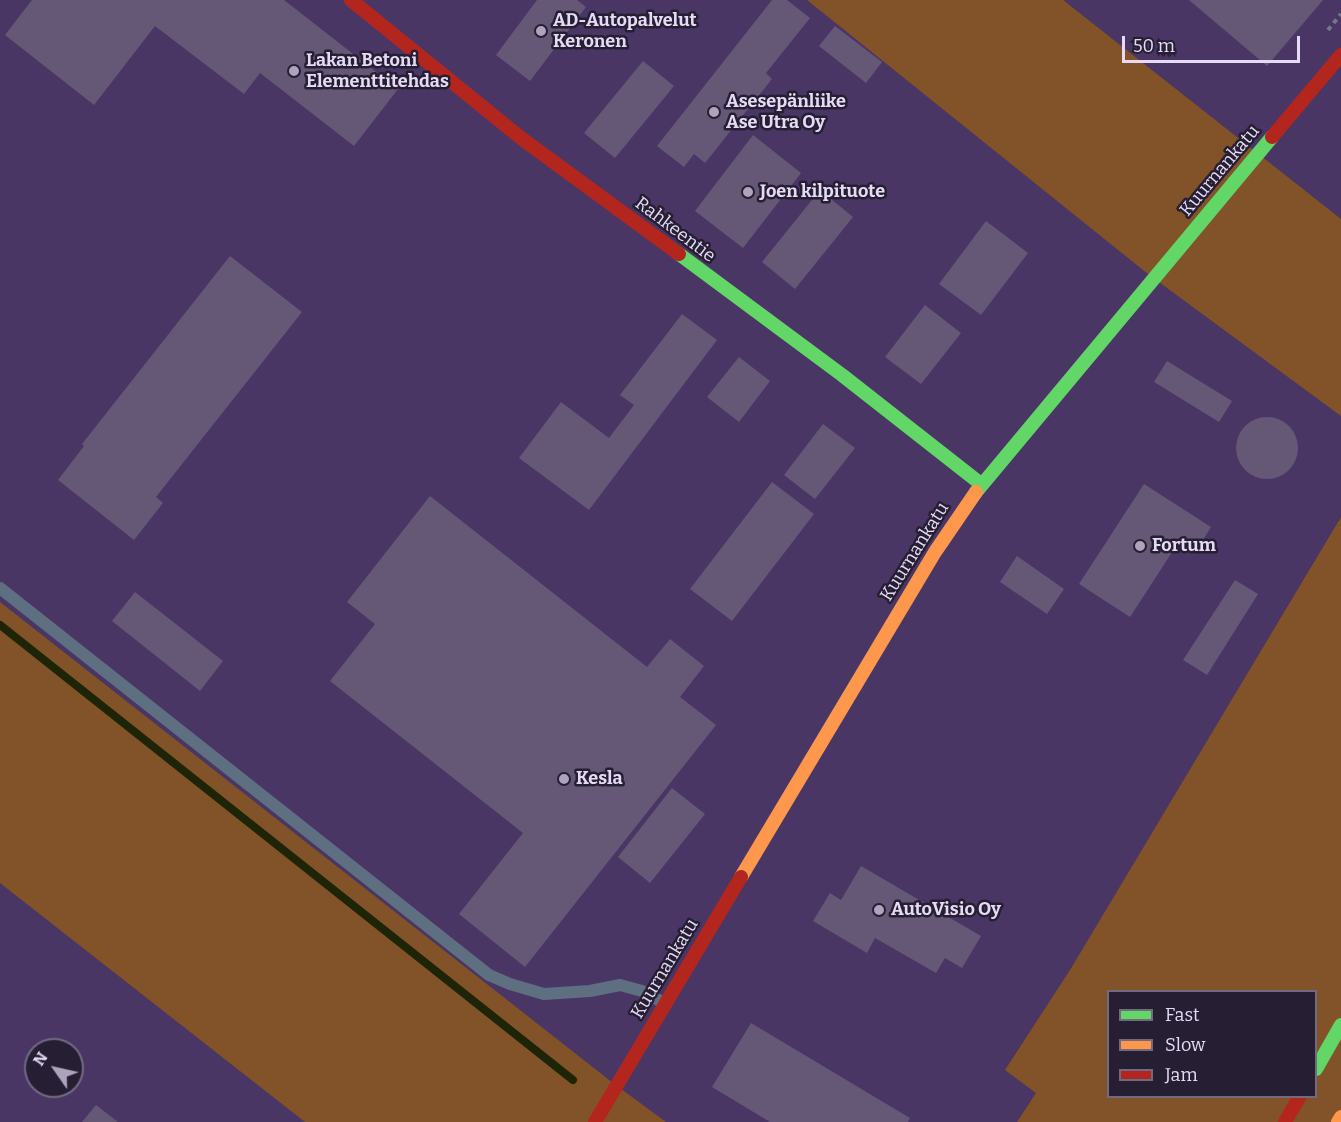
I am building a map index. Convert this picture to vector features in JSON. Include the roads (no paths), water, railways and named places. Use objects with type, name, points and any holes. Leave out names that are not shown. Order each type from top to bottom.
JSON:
[{"type":"main road","name":"Rahkeentie","points":[[351,0],[521,138],[842,375],[981,484]]},
{"type":"main road","name":"Kuurnankatu","points":[[595,1122],[935,552],[981,484],[1341,55]]},
{"type":"main road","points":[[1317,1067],[1341,1025]]},
{"type":"main road","points":[[1286,1122],[1299,1098]]},
{"type":"main road","points":[[1338,1122],[1341,1117]]},
{"type":"lane","points":[[0,588],[489,975],[543,994],[591,991],[620,985],[642,991],[665,1004]]},
{"type":"waterway","points":[[0,625],[573,1080]]},
{"type":"place","name":"AD-Autopalvelut Keronen","points":[[541,31]]},
{"type":"place","name":"Lakan Betoni Elementtitehdas","points":[[294,71]]},
{"type":"place","name":"Asesepänliike Ase Utra Oy","points":[[714,112]]},
{"type":"place","name":"Joen kilpituote","points":[[748,192]]},
{"type":"place","name":"Fortum","points":[[1140,546]]},
{"type":"place","name":"Kesla","points":[[564,779]]},
{"type":"place","name":"AutoVisio Oy","points":[[879,910]]}]
